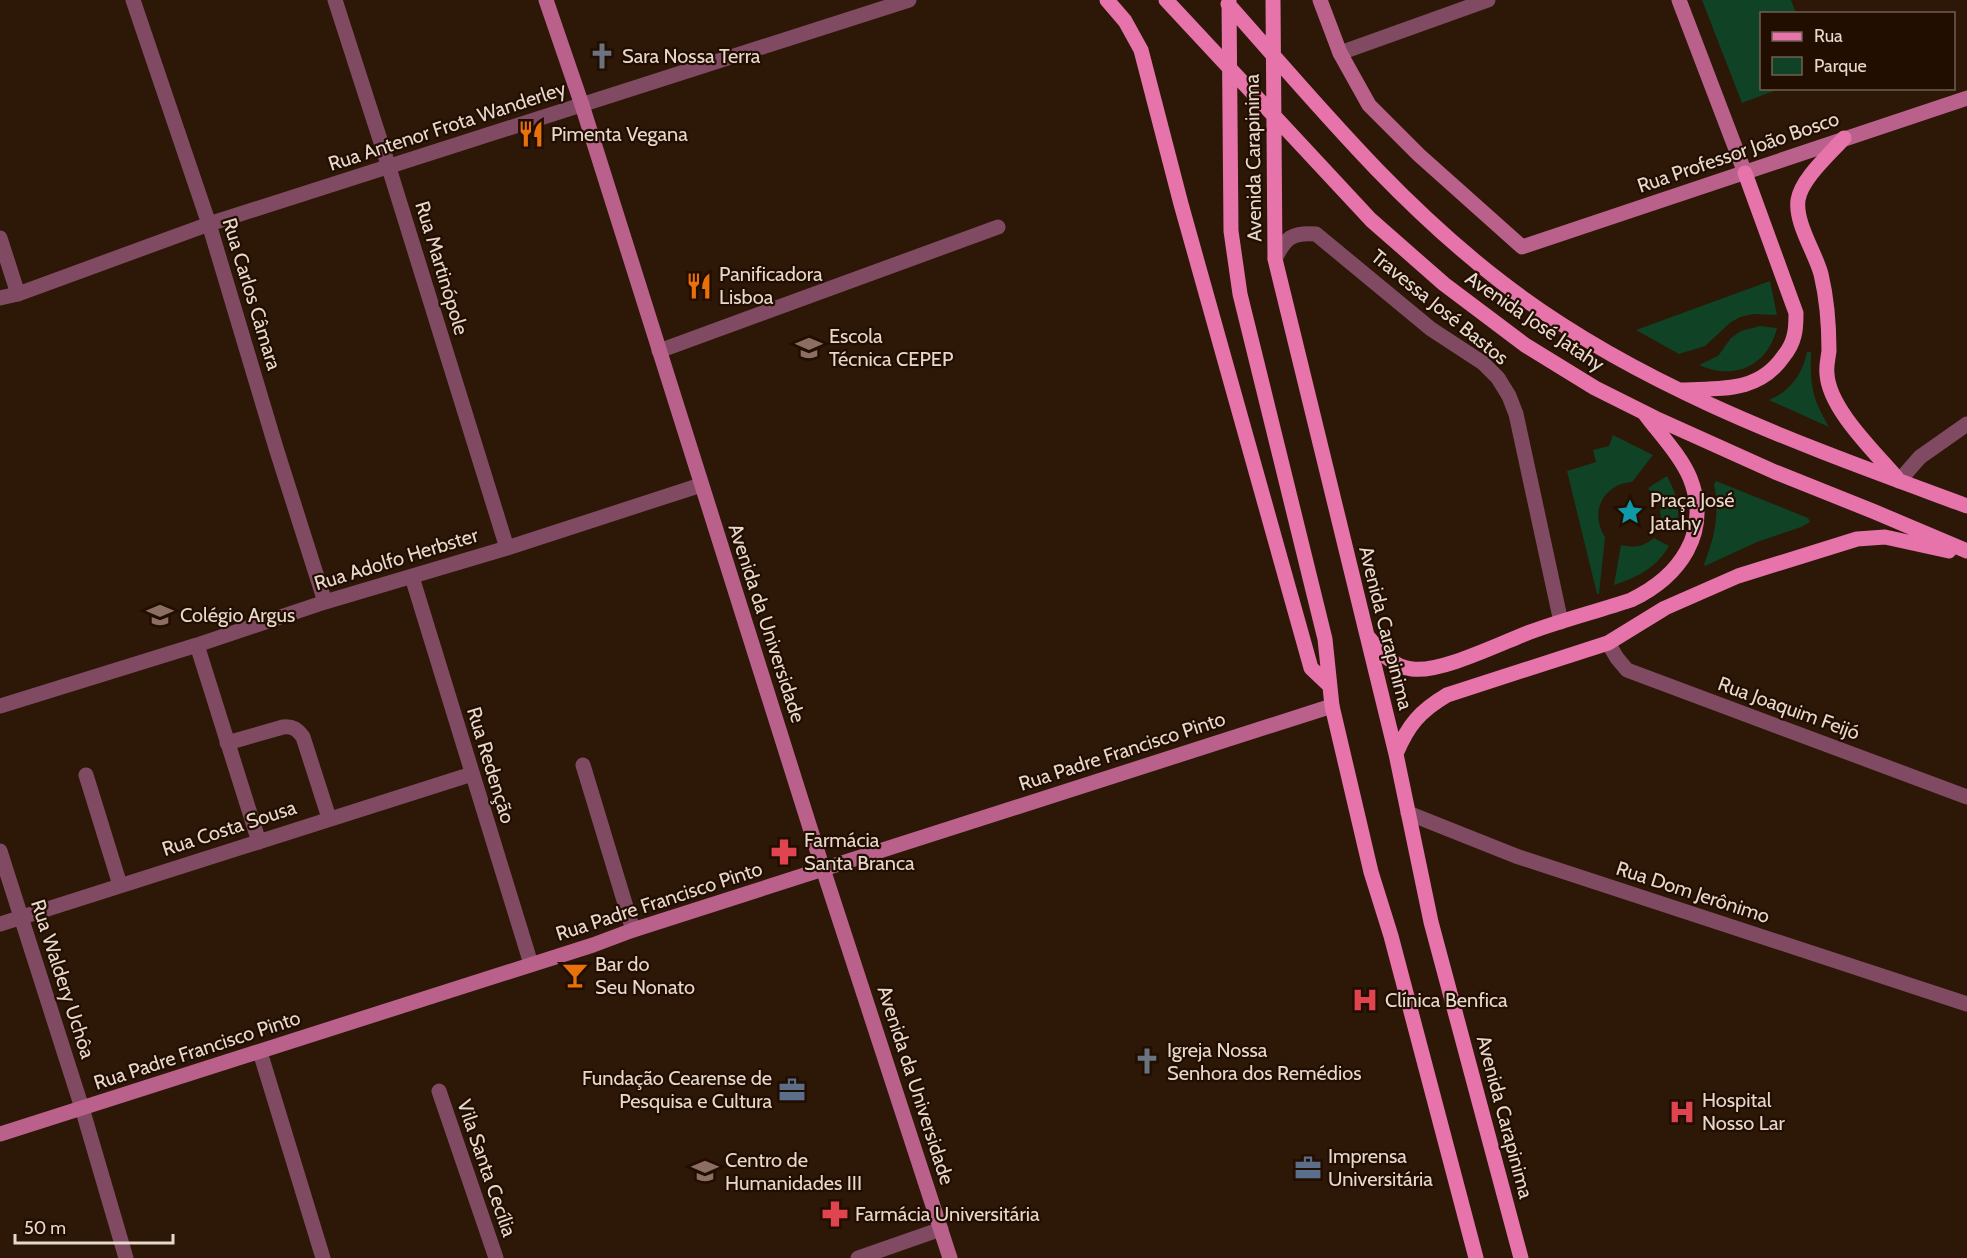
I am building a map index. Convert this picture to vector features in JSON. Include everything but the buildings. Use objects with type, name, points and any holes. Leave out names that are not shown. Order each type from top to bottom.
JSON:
[{"type":"main road","points":[[1107,0],[1125,21],[1141,50],[1181,204],[1311,668],[1330,686]]},
{"type":"main road","name":"Avenida José Jatahy","points":[[1166,0],[1371,219],[1444,284],[1525,345],[1595,388],[1643,412],[1775,472],[1875,512],[1967,553]]},
{"type":"main road","name":"Avenida José Jatahy","points":[[1224,0],[1401,196],[1500,281],[1552,319],[1679,390],[1789,439],[1967,506]]},
{"type":"main road","name":"Avenida Carapinima","points":[[1229,0],[1231,231],[1240,294],[1325,639],[1332,706],[1371,872],[1391,936],[1476,1258]]},
{"type":"main road","name":"Avenida Carapinima","points":[[1273,0],[1275,259],[1396,754],[1431,922],[1521,1258]]},
{"type":"main road","points":[[1844,138],[1808,178],[1798,200],[1801,222],[1821,275],[1827,310],[1829,350],[1827,375],[1831,393],[1847,420],[1899,480]]},
{"type":"main road","points":[[1679,390],[1740,387],[1761,378],[1778,365],[1790,348],[1794,336],[1796,313],[1745,173]]},
{"type":"main road","points":[[1366,634],[1382,654],[1399,665],[1413,669],[1435,669],[1531,632],[1631,600],[1647,593],[1663,581],[1679,565],[1693,539],[1696,501],[1690,478],[1674,452],[1643,412]]},
{"type":"main road","points":[[1396,754],[1404,735],[1415,720],[1428,707],[1447,695],[1608,644],[1665,608],[1738,576],[1863,538],[1885,537],[1967,553]]},
{"type":"street","name":"Rua Carlos Câmara","points":[[133,0],[209,224],[325,602]]},
{"type":"street","name":"Rua Martinópole","points":[[335,0],[507,548]]},
{"type":"street","name":"Avenida da Universidade","points":[[546,0],[582,105],[823,869],[950,1258]]},
{"type":"street","name":"Rua Antenor Frota Wanderley","points":[[0,298],[18,294],[209,224],[909,0]]},
{"type":"street","points":[[1320,0],[1340,53],[1488,0]]},
{"type":"street","points":[[1679,0],[1745,173]]},
{"type":"street","name":"Rua Professor João Bosco","points":[[1340,53],[1369,105],[1419,155],[1522,247],[1967,98]]},
{"type":"street","points":[[659,351],[998,227]]},
{"type":"street","name":"Travessa José Bastos","points":[[1275,259],[1282,243],[1299,233],[1316,234],[1431,328],[1483,363],[1498,378],[1516,414],[1561,622]]},
{"type":"street","points":[[0,238],[18,294]]},
{"type":"street","points":[[1899,480],[1920,457],[1967,424]]},
{"type":"street","name":"Rua Adolfo Herbster","points":[[0,706],[701,485]]},
{"type":"street","name":"Rua Redenção","points":[[412,577],[531,964]]},
{"type":"street","name":"Rua Joaquim Feijó","points":[[1608,644],[1627,670],[1967,797]]},
{"type":"street","points":[[197,645],[259,842]]},
{"type":"street","name":"Rua Padre Francisco Pinto","points":[[0,1134],[1332,706]]},
{"type":"street","points":[[227,743],[283,727],[291,726],[298,730],[303,737],[329,818]]},
{"type":"street","points":[[584,765],[633,930]]},
{"type":"street","name":"Rua Costa Sousa","points":[[0,924],[472,774]]},
{"type":"street","points":[[86,775],[120,885]]},
{"type":"street","name":"Rua Dom Jerônimo","points":[[1408,813],[1516,856],[1967,1004]]},
{"type":"street","name":"Rua Waldery Uchôa","points":[[0,851],[82,1108],[126,1258]]},
{"type":"street","points":[[260,1052],[323,1258]]},
{"type":"street","name":"Vila Santa Cecília","points":[[439,1091],[496,1258]]},
{"type":"street","points":[[858,1258],[941,1229]]},
{"type":"green space","points":[[1702,0],[1791,0],[1796,12],[1760,12],[1760,90],[1776,90],[1742,103]]},
{"type":"green space","points":[[1770,281],[1777,315],[1753,314],[1740,317],[1731,322],[1705,346],[1679,354],[1636,330]]},
{"type":"green space","points":[[1760,326],[1777,328],[1766,352],[1758,361],[1748,367],[1725,371],[1712,370],[1699,365],[1718,356],[1731,338],[1741,331]]},
{"type":"green space","points":[[1807,352],[1811,352],[1811,374],[1816,399],[1829,427],[1769,400],[1783,392],[1794,381]]},
{"type":"green space","points":[[1613,435],[1653,455],[1632,482],[1613,488],[1602,501],[1598,519],[1605,537],[1599,594],[1597,594],[1567,471],[1596,462],[1593,450],[1609,446]]},
{"type":"green space","points":[[1667,476],[1677,503],[1676,531],[1661,523],[1660,505],[1648,488]]},
{"type":"green space","points":[[1716,481],[1808,518],[1810,522],[1757,542],[1705,566],[1715,524],[1717,505],[1714,484]]},
{"type":"green space","points":[[1654,538],[1669,546],[1664,554],[1639,575],[1614,585],[1621,545],[1639,546]]},
{"type":"place","name":"Sara Nossa Terra","points":[[602,56]]},
{"type":"place","name":"Pimenta Vegana","points":[[531,134]]},
{"type":"place","name":"Panificadora Lisboa","points":[[699,286]]},
{"type":"place","name":"Escola Técnica CEPEP","points":[[809,348]]},
{"type":"place","name":"Praça José Jatahy","points":[[1630,512]]},
{"type":"place","name":"Colégio Argus","points":[[160,615]]},
{"type":"place","name":"Farmácia Santa Branca","points":[[784,852]]},
{"type":"place","name":"Bar do Seu Nonato","points":[[575,975]]},
{"type":"place","name":"Clínica Benfica","points":[[1365,1000]]},
{"type":"place","name":"Igreja Nossa Senhora dos Remédios","points":[[1147,1061]]},
{"type":"place","name":"Fundação Cearense de Pesquisa e Cultura","points":[[792,1090]]},
{"type":"place","name":"Hospital Nosso Lar","points":[[1682,1112]]},
{"type":"place","name":"Imprensa Universitária","points":[[1308,1168]]},
{"type":"place","name":"Centro de Humanidades III","points":[[705,1171]]},
{"type":"place","name":"Farmácia Universitária","points":[[835,1214]]}]
